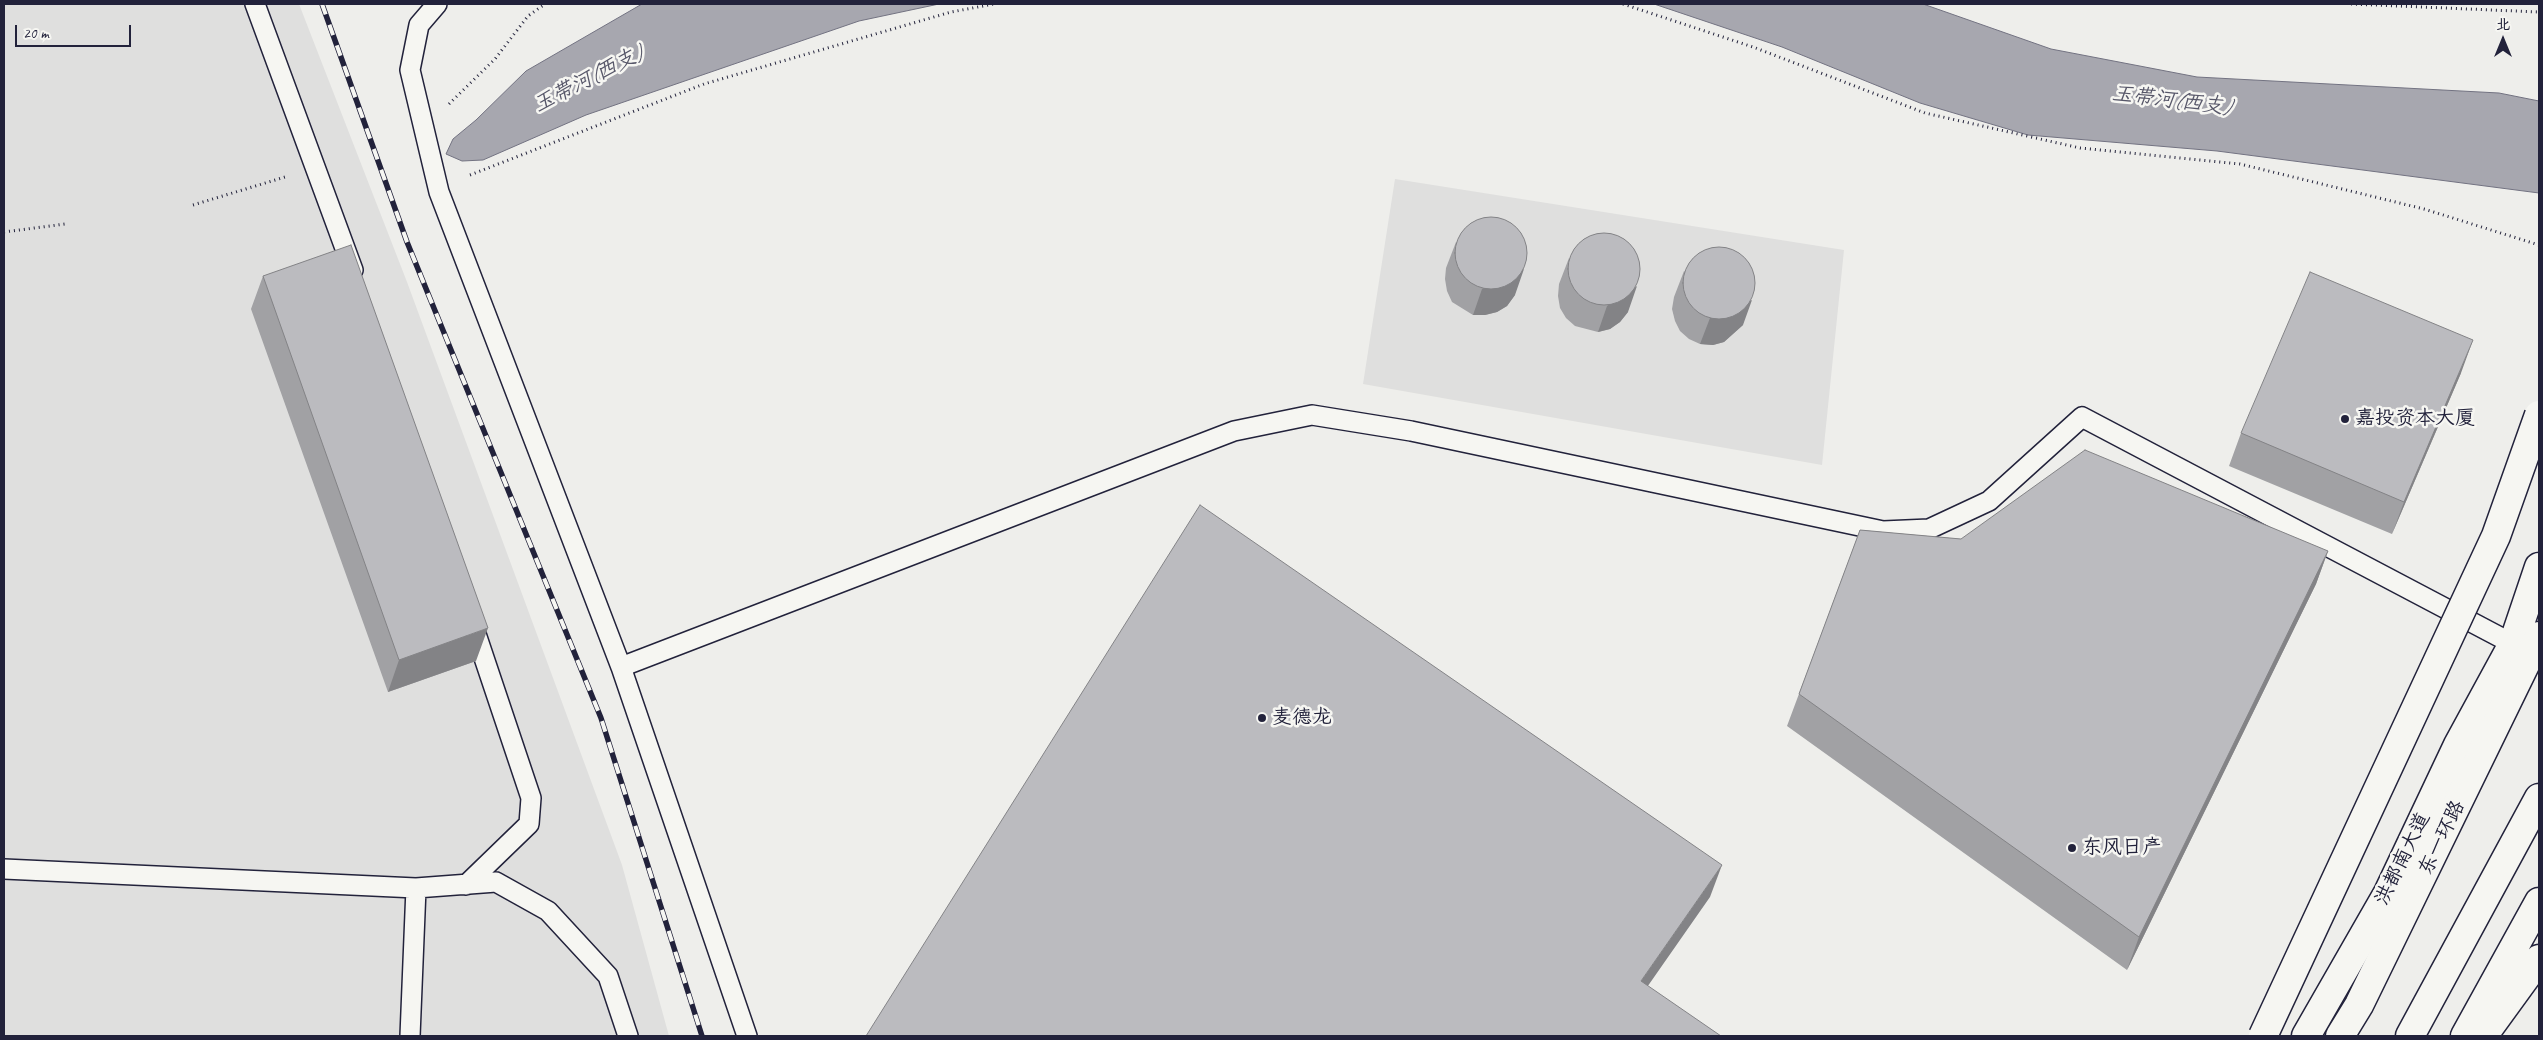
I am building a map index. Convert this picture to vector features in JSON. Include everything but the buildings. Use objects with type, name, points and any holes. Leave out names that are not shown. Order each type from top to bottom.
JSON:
[{"type":"main road","points":[[2263,1036],[2496,536],[2539,415]]},
{"type":"main road","name":"洪都南大道","points":[[2306,1036],[2388,894],[2458,745],[2513,644],[2539,568]]},
{"type":"main road","name":"东一环路","points":[[2340,1036],[2364,996],[2539,636]]},
{"type":"main road","points":[[2410,1036],[2539,798]]},
{"type":"main road","points":[[2465,1036],[2539,902]]},
{"type":"main road","points":[[2483,1036],[2539,959]]},
{"type":"lane","points":[[255,4],[360,291]]},
{"type":"lane","points":[[437,4],[419,26],[410,70],[438,192],[621,666],[747,1036]]},
{"type":"lane","points":[[621,666],[1234,431],[1312,415],[1411,431],[1883,531],[1929,529],[1989,500],[2082,417],[2513,644]]},
{"type":"lane","points":[[466,884],[529,824],[531,798],[468,610]]},
{"type":"lane","points":[[4,869],[416,888],[496,882],[548,911],[608,976],[628,1036]]},
{"type":"lane","points":[[410,1036],[416,888]]},
{"type":"path","points":[[445,108],[495,59],[528,16],[545,4]]},
{"type":"path","points":[[470,176],[704,84],[951,12],[994,4]]},
{"type":"path","points":[[1623,4],[1753,47],[1925,113],[2080,148],[2240,164],[2424,210],[2539,245]]},
{"type":"path","points":[[2351,4],[2539,12]]},
{"type":"path","points":[[192,205],[285,177]]},
{"type":"path","points":[[4,232],[65,224]]},
{"type":"shaded area","points":[[4,4],[299,4],[407,282],[622,865],[669,1036],[4,1036]]},
{"type":"shaded area","points":[[1395,179],[1844,250],[1822,465],[1363,384]]},
{"type":"water","name":"玉带河(西支)","points":[[642,4],[939,4],[859,21],[586,115],[483,160],[462,161],[446,154],[453,139],[476,120],[526,71]]},
{"type":"water","name":"玉带河(西支)","points":[[1654,4],[1923,4],[2051,49],[2197,77],[2499,93],[2539,101],[2539,193],[2217,151],[2028,135],[1920,103],[1782,47]]},
{"type":"railway","points":[[322,4],[407,242],[601,718],[702,1036]]},
{"type":"place","name":"嘉投资本大厦","points":[[2345,419]]},
{"type":"place","name":"麦德龙","points":[[1262,718]]},
{"type":"place","name":"东风日产","points":[[2072,848]]}]
